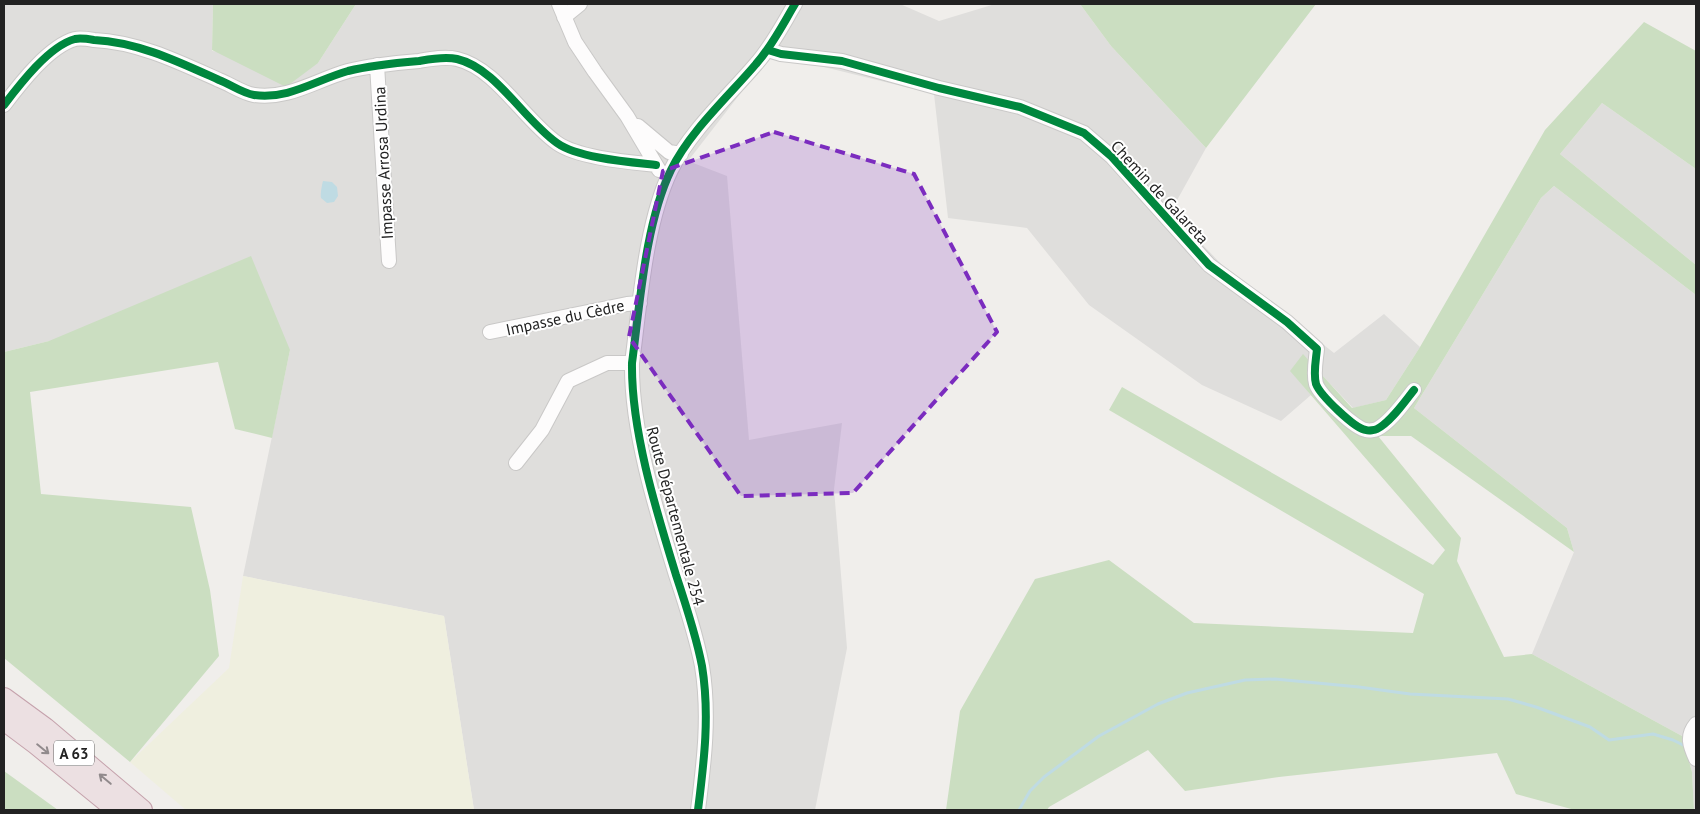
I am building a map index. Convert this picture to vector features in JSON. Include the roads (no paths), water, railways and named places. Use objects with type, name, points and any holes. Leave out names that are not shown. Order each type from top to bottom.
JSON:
[{"type":"highway","name":"A 63","points":[[4,698],[45,728],[142,810]]},
{"type":"highway","name":"A 63","points":[[4,720],[117,810]]},
{"type":"street","points":[[580,4],[562,10],[575,42],[626,116],[666,182]]},
{"type":"street","name":"Route Départementale 254","points":[[698,810],[706,744],[706,704],[702,666],[658,516],[648,474],[636,422],[632,363],[651,235],[671,170],[705,122],[768,50],[795,4]]},
{"type":"street","points":[[4,105],[22,82],[54,49],[76,39],[114,41],[172,59],[253,95],[279,95],[298,91],[346,72],[377,65],[456,58],[472,65],[491,78],[530,120],[558,144],[571,150],[622,161],[641,156],[651,157],[665,149]]},
{"type":"street","name":"Chemin de Galareta","points":[[768,50],[781,54],[842,61],[939,88],[1020,107],[1084,134],[1112,157],[1209,265],[1286,322],[1317,349],[1315,374],[1317,385],[1337,410],[1359,428],[1367,431],[1377,429],[1391,418],[1414,390]]},
{"type":"street","name":"Impasse Arrosa Urdina","points":[[377,65],[389,261]]},
{"type":"street","points":[[626,116],[669,152],[681,154]]},
{"type":"street","name":"Impasse du Cèdre","points":[[490,332],[640,303]]},
{"type":"street","points":[[516,463],[542,430],[568,381],[607,363],[632,363]]},
{"type":"street","points":[[1696,724],[1692,729],[1689,739],[1696,759]]},
{"type":"water","points":[[323,181],[332,182],[337,187],[338,196],[334,202],[327,203],[321,198]]},
{"type":"waterway","points":[[1019,810],[1030,791],[1044,777],[1099,736],[1158,704],[1187,693],[1245,680],[1275,679],[1410,694],[1508,699],[1590,727],[1609,740],[1653,734],[1683,745]]}]
